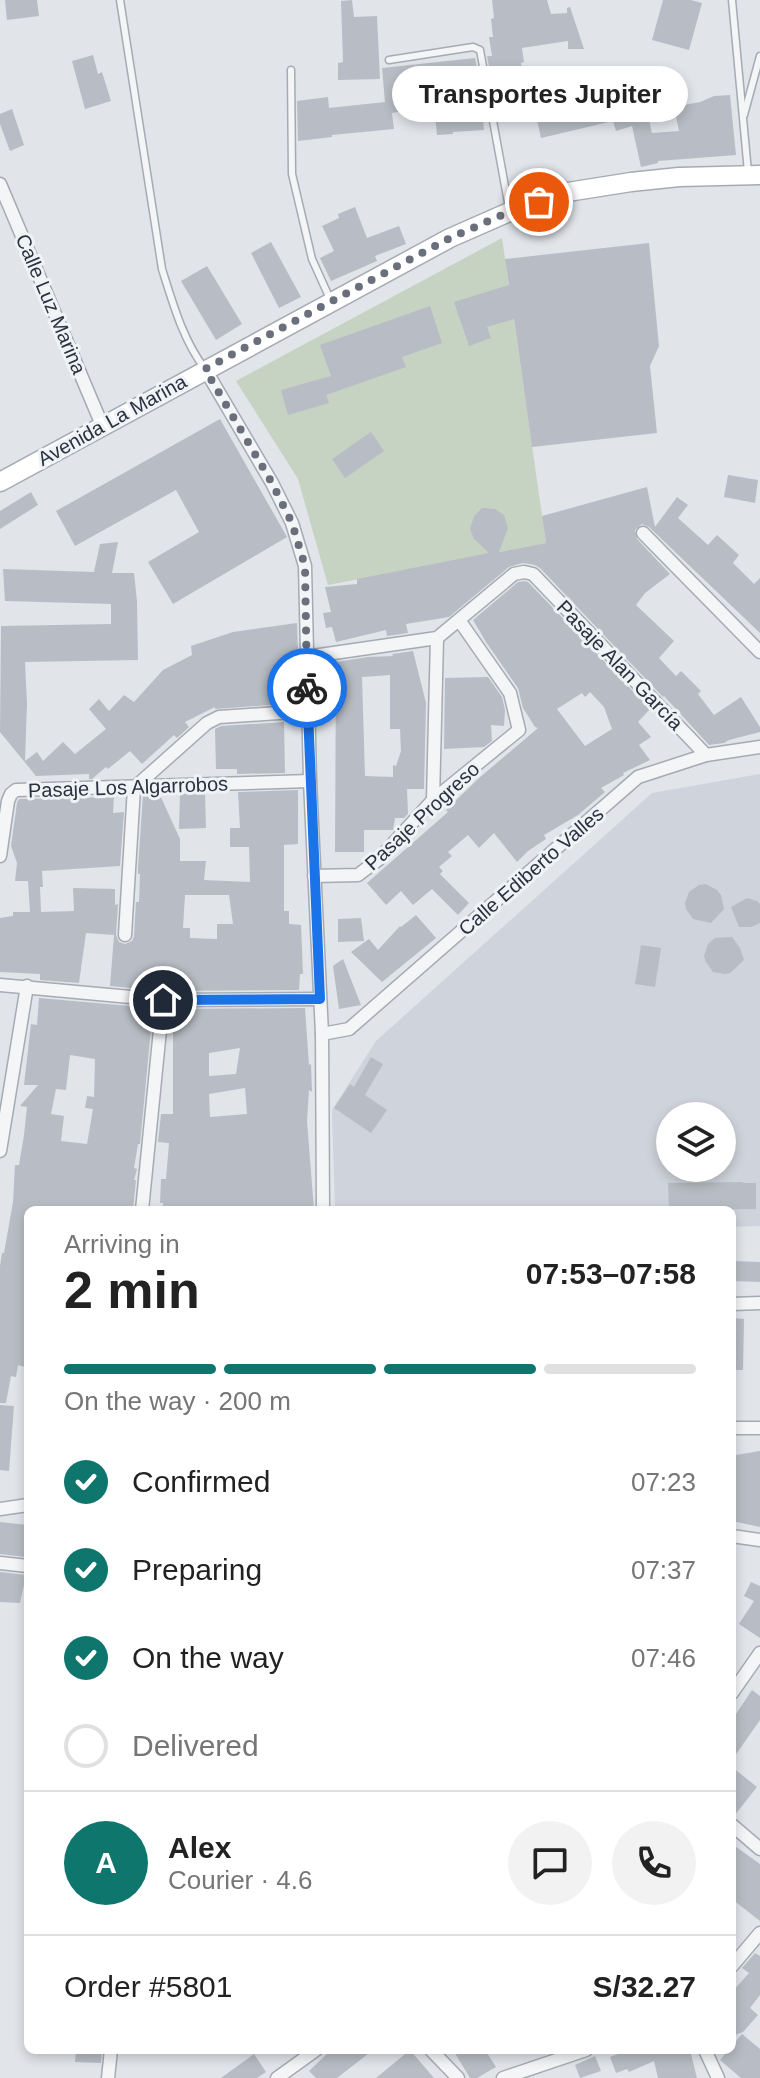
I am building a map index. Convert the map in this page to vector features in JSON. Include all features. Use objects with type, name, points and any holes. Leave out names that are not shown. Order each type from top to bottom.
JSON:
[{"type":"main road","name":"Avenida La Marina","points":[[0,482],[450,238],[509,212],[568,192],[631,182],[754,175]]},
{"type":"street","name":"Calle Luz Marina","points":[[0,184],[102,425]]},
{"type":"street","points":[[205,369],[272,483],[292,523],[305,566],[310,781],[322,1034],[323,1206]]},
{"type":"street","points":[[643,533],[760,652]]},
{"type":"street","name":"Pasaje Alan García","points":[[459,620],[514,574],[533,574],[706,755]]},
{"type":"street","points":[[306,657],[437,638],[459,620]]},
{"type":"street","name":"Pasaje Progreso","points":[[314,876],[358,875],[379,859],[433,800],[519,730],[510,693],[459,620]]},
{"type":"street","points":[[433,800],[437,638]]},
{"type":"street","points":[[125,935],[134,788],[207,723],[219,717],[308,711]]},
{"type":"street","name":"Calle Ediberto Valles","points":[[322,1034],[349,1029],[638,777],[706,755],[760,747]]},
{"type":"street","name":"Pasaje Los Algarrobos","points":[[0,856],[8,801],[16,790],[310,781]]},
{"type":"street","points":[[0,985],[163,1000],[320,999]]},
{"type":"street","points":[[0,1151],[27,986]]},
{"type":"street","points":[[142,1206],[163,1000]]},
{"type":"street","points":[[736,1304],[760,1303]]},
{"type":"street","points":[[736,1428],[760,1428]]},
{"type":"street","points":[[0,1509],[24,1506]]},
{"type":"street","points":[[736,1537],[760,1540]]},
{"type":"street","points":[[0,1563],[24,1566]]},
{"type":"street","points":[[736,1687],[760,1653]]},
{"type":"street","points":[[736,1828],[760,1849]]},
{"type":"street","points":[[736,1961],[760,1933]]},
{"type":"street","points":[[108,2078],[111,2054]]},
{"type":"street","points":[[277,2078],[310,2054]]},
{"type":"street","points":[[435,2054],[458,2078]]},
{"type":"street","points":[[503,2078],[574,2054]]},
{"type":"street","points":[[707,2054],[718,2078]]},
{"type":"lane","points":[[120,0],[162,269],[175,312],[205,369]]},
{"type":"lane","points":[[732,0],[743,118],[754,175]]},
{"type":"lane","points":[[389,60],[473,47],[480,50],[509,212]]},
{"type":"lane","points":[[743,118],[760,56]]},
{"type":"lane","points":[[291,70],[292,174],[312,259],[332,302]]},
{"type":"shaded area","points":[[760,774],[760,1226],[736,1227],[736,1206],[335,1206],[332,1110],[376,1041],[652,793]]},
{"type":"green space","points":[[502,238],[546,543],[328,585],[298,479],[236,381]]},
{"type":"building","points":[[5,0],[37,0],[39,16],[7,20]]},
{"type":"building","points":[[352,0],[354,17],[377,16],[380,79],[338,80],[338,63],[343,62],[341,1]]},
{"type":"building","points":[[492,0],[547,0],[551,14],[567,13],[570,7],[584,49],[568,49],[568,41],[522,48],[527,115],[499,118],[487,56],[492,56],[489,37],[493,37]]},
{"type":"building","points":[[663,0],[702,3],[689,50],[652,40]]},
{"type":"building","points":[[93,55],[111,101],[85,109],[72,61]]},
{"type":"building","points":[[475,58],[487,120],[483,120],[484,130],[437,135],[434,106],[392,113],[394,129],[298,141],[297,101],[328,97],[329,108],[385,102],[382,68]]},
{"type":"building","points":[[730,95],[736,155],[658,161],[641,167],[632,126],[616,131],[613,121],[541,138],[537,120],[622,100],[624,106],[645,102],[652,133],[679,131],[674,107]]},
{"type":"building","points":[[12,109],[24,145],[10,151],[0,124],[0,114]]},
{"type":"building","points":[[355,207],[367,238],[399,226],[406,244],[375,256],[377,261],[331,281],[320,258],[334,251],[322,226],[339,218],[338,214]]},
{"type":"building","points":[[271,242],[301,297],[279,308],[251,253]]},
{"type":"building","points":[[649,243],[659,346],[650,366],[657,433],[532,447],[514,319],[487,327],[491,338],[469,346],[454,302],[509,285],[505,259]]},
{"type":"building","points":[[207,266],[242,324],[216,340],[181,281]]},
{"type":"building","points":[[430,306],[442,343],[402,357],[406,367],[326,395],[329,403],[288,415],[281,390],[331,376],[320,345]]},
{"type":"building","points":[[220,419],[287,537],[173,604],[148,562],[199,532],[176,490],[75,546],[56,511]]},
{"type":"building","points":[[371,432],[384,451],[345,478],[332,459]]},
{"type":"building","points":[[728,475],[758,480],[755,503],[724,497]]},
{"type":"building","points":[[647,487],[655,527],[677,497],[688,505],[678,518],[708,545],[717,535],[739,555],[733,563],[754,584],[760,578],[760,633],[649,527],[642,524],[635,530],[637,539],[670,574],[645,593],[636,605],[674,641],[659,658],[676,676],[681,671],[701,691],[698,694],[714,715],[741,697],[760,732],[709,745],[535,565],[523,563],[509,567],[449,617],[406,624],[408,633],[387,636],[386,630],[336,642],[332,627],[326,628],[323,613],[331,612],[325,587],[357,584],[357,579],[489,553],[474,539],[470,529],[474,516],[482,508],[495,509],[504,515],[508,528],[499,552],[546,543],[542,516]]},
{"type":"building","points":[[31,492],[38,505],[0,529],[0,511]]},
{"type":"building","points":[[118,542],[112,573],[134,573],[138,660],[25,662],[25,761],[37,752],[43,761],[63,742],[75,754],[106,729],[89,709],[99,699],[109,711],[124,695],[134,702],[163,670],[192,655],[191,646],[233,632],[297,623],[298,651],[293,652],[294,660],[298,661],[299,700],[284,704],[215,707],[185,722],[189,727],[177,738],[174,735],[142,764],[130,751],[92,779],[89,779],[89,774],[36,776],[0,732],[1,626],[111,624],[111,604],[5,601],[3,569],[94,572],[100,544]]},
{"type":"building","points":[[518,582],[528,582],[650,709],[638,722],[651,737],[639,745],[650,760],[601,788],[605,792],[578,815],[544,835],[546,839],[517,862],[494,833],[479,848],[468,835],[448,852],[452,856],[439,867],[443,871],[440,874],[469,903],[458,915],[432,889],[413,905],[401,891],[386,905],[367,883],[448,812],[446,810],[479,778],[538,728],[523,708],[518,688],[473,620]],"holes":[[[590,692],[604,707],[612,729],[585,746],[557,709],[582,693],[585,697]]]},
{"type":"building","points":[[413,651],[426,703],[424,789],[407,789],[408,814],[404,818],[395,818],[393,830],[364,830],[364,852],[335,852],[336,662]],"holes":[[[390,675],[390,729],[400,729],[401,751],[396,766],[393,765],[393,777],[365,776],[362,677]]]},
{"type":"building","points":[[488,677],[502,697],[504,726],[491,725],[492,741],[484,747],[444,749],[445,678]]},
{"type":"building","points":[[284,722],[285,773],[237,774],[237,769],[216,769],[215,729]]},
{"type":"building","points":[[298,790],[298,844],[284,845],[284,911],[289,911],[289,924],[301,925],[303,974],[300,974],[299,990],[163,991],[110,986],[114,935],[86,933],[79,983],[40,980],[40,974],[0,972],[0,918],[13,916],[13,912],[30,912],[28,881],[15,881],[17,863],[11,846],[19,799],[114,797],[113,813],[124,812],[120,866],[42,871],[41,912],[74,911],[73,888],[115,889],[115,905],[118,904],[116,935],[119,942],[125,944],[132,941],[134,936],[136,902],[139,902],[143,795],[160,795],[180,839],[180,861],[206,861],[204,880],[250,882],[249,847],[230,847],[230,828],[240,828],[238,792]],"holes":[[[185,895],[229,895],[233,924],[217,924],[217,939],[190,938],[190,928],[183,928]]]},
{"type":"building","points":[[205,793],[206,828],[179,829],[180,794]]},
{"type":"building","points":[[706,884],[721,895],[724,909],[711,923],[693,919],[685,903],[689,892]]},
{"type":"building","points":[[747,898],[760,904],[760,923],[739,927],[731,907]]},
{"type":"building","points":[[416,915],[436,938],[382,982],[351,952],[369,939],[378,950],[400,926]]},
{"type":"building","points":[[361,918],[364,941],[338,942],[338,919]]},
{"type":"building","points":[[732,937],[744,960],[730,973],[713,972],[704,956],[708,944],[715,938]]},
{"type":"building","points":[[641,945],[661,948],[655,987],[635,984]]},
{"type":"building","points":[[343,959],[361,1005],[339,1009],[333,966]]},
{"type":"building","points":[[39,998],[153,1008],[140,1144],[134,1168],[137,1169],[133,1206],[24,1206],[24,1367],[18,1365],[16,1377],[11,1376],[6,1403],[0,1403],[0,1266],[13,1202],[15,1165],[19,1165],[24,1135],[27,1107],[20,1106],[38,1085],[24,1085],[31,1024],[37,1025]],"holes":[[[70,1055],[95,1059],[94,1097],[87,1096],[85,1108],[93,1109],[87,1144],[61,1141],[64,1116],[51,1114],[56,1089],[66,1090]]]},
{"type":"building","points":[[305,1008],[311,1064],[312,1092],[309,1090],[307,1121],[314,1206],[163,1206],[160,1203],[161,1179],[166,1179],[169,1143],[158,1142],[161,1114],[173,1114],[173,1017],[170,1025],[171,1009]],"holes":[[[240,1048],[236,1074],[209,1076],[209,1053]],[[245,1088],[247,1114],[210,1117],[209,1094]]]},
{"type":"building","points":[[371,1057],[383,1064],[365,1095],[387,1110],[371,1133],[334,1108],[350,1084],[354,1087]]},
{"type":"building","points":[[668,1183],[756,1183],[756,1209],[669,1206]]},
{"type":"building","points":[[736,1261],[760,1262],[760,1282],[736,1281]]},
{"type":"building","points":[[736,1318],[744,1319],[743,1370],[736,1370]]},
{"type":"building","points":[[0,1405],[14,1406],[9,1471],[0,1470]]},
{"type":"building","points":[[760,1451],[760,1527],[736,1522],[736,1455]]},
{"type":"building","points":[[0,1522],[24,1525],[24,1557],[0,1554]]},
{"type":"building","points":[[0,1572],[24,1575],[20,1603],[0,1602]]},
{"type":"building","points":[[751,1582],[760,1586],[760,1638],[739,1624],[754,1601],[744,1596]]},
{"type":"building","points":[[752,1690],[760,1696],[760,1720],[736,1754],[736,1714]]},
{"type":"building","points":[[736,1770],[757,1787],[736,1813]]},
{"type":"building","points":[[736,1847],[760,1864],[760,1921],[736,1902]]},
{"type":"building","points":[[755,1953],[760,1956],[760,1995],[750,2008],[758,2015],[743,2032],[736,2035],[736,1988],[749,1973],[742,1968]]},
{"type":"building","points":[[742,2034],[760,2049],[760,2078],[741,2078],[720,2060],[725,2054],[736,2054],[736,2041]]},
{"type":"building","points":[[76,2054],[102,2054],[101,2063],[75,2062]]},
{"type":"building","points":[[254,2054],[266,2072],[257,2078],[221,2078]]},
{"type":"building","points":[[327,2054],[368,2054],[337,2078],[316,2078],[309,2071]]},
{"type":"building","points":[[405,2054],[413,2054],[434,2078],[376,2078]]},
{"type":"building","points":[[455,2054],[488,2054],[496,2067],[477,2078],[470,2078]]},
{"type":"building","points":[[618,2054],[691,2054],[697,2078],[658,2078],[654,2061],[629,2072],[627,2069],[616,2073],[610,2057]]},
{"type":"building","points":[[595,2056],[601,2071],[580,2078],[575,2065]]},
{"type":"way so far","points":[[307,688],[305,566],[292,523],[205,369],[450,238],[539,202]]},
{"type":"place","name":"Transportes Jupiter","points":[[539,202]]},
{"type":"route","points":[[163,1000],[320,999],[307,688]]}]
